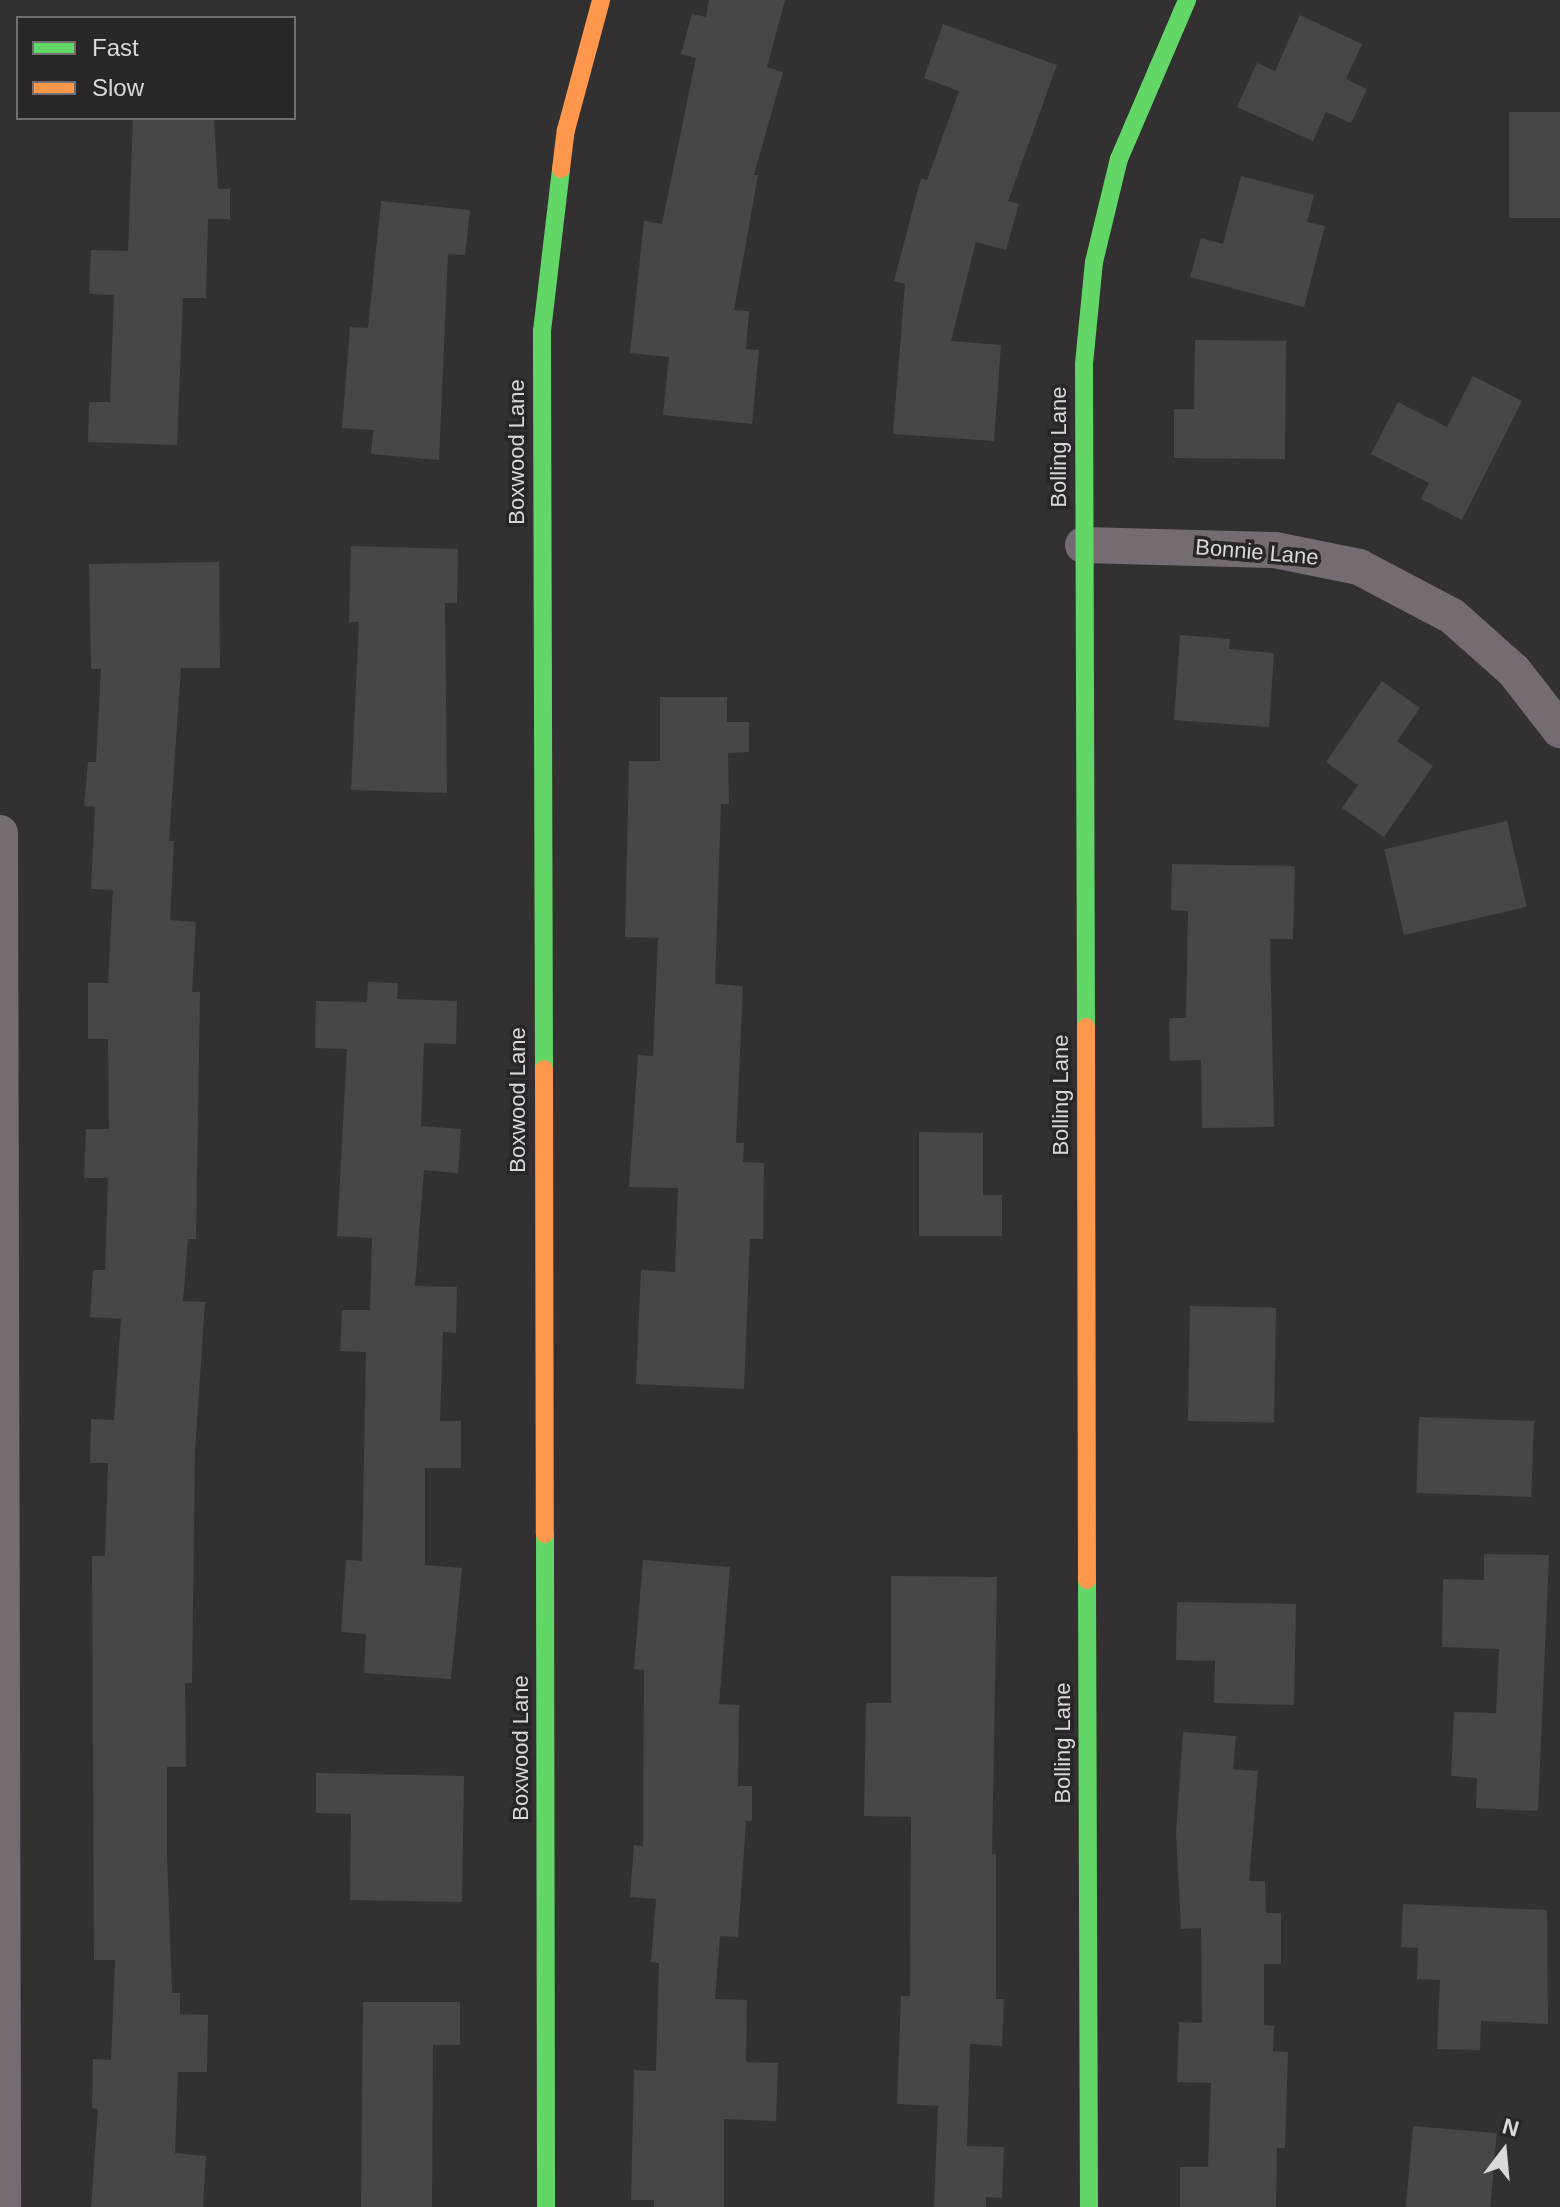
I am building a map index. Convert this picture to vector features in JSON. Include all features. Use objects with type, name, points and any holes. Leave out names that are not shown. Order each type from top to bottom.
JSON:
[{"type":"street","name":"Boxwood Lane","points":[[546,2207],[541,344],[547,258],[566,130],[601,0]]},
{"type":"street","name":"Bolling Lane","points":[[1089,2207],[1084,364],[1094,262],[1128,133],[1187,0]]},
{"type":"street","name":"Bonnie Lane","points":[[1083,545],[1275,550],[1359,567],[1452,616],[1514,671],[1560,730]]},
{"type":"street","points":[[0,833],[3,2207]]},
{"type":"building","points":[[709,0],[785,0],[767,67],[783,72],[754,175],[758,175],[734,310],[749,311],[746,349],[759,350],[752,424],[663,415],[669,357],[630,353],[644,221],[662,224],[696,58],[681,54],[692,14],[706,17]]},
{"type":"building","points":[[1300,15],[1362,44],[1346,79],[1367,89],[1351,123],[1326,112],[1313,141],[1237,107],[1257,63],[1275,71]]},
{"type":"building","points":[[943,24],[1057,65],[1008,201],[1019,204],[1006,250],[976,242],[951,341],[1001,345],[994,441],[893,434],[905,284],[894,281],[921,178],[927,180],[959,91],[924,78]]},
{"type":"building","points":[[1509,112],[1560,112],[1560,218],[1509,218]]},
{"type":"building","points":[[133,120],[214,120],[218,189],[230,189],[230,219],[208,219],[206,298],[183,298],[177,445],[88,442],[89,402],[110,402],[114,295],[89,294],[91,250],[128,251]]},
{"type":"building","points":[[1241,176],[1314,195],[1307,222],[1325,226],[1304,307],[1190,277],[1201,238],[1223,244]]},
{"type":"building","points":[[381,201],[470,210],[465,255],[448,254],[439,460],[371,454],[373,430],[342,428],[350,327],[368,328]]},
{"type":"building","points":[[1195,340],[1286,341],[1285,459],[1174,458],[1174,409],[1194,409]]},
{"type":"building","points":[[1473,376],[1522,401],[1462,520],[1421,499],[1429,483],[1371,454],[1398,402],[1447,427]]},
{"type":"building","points":[[351,546],[458,549],[457,603],[445,603],[447,793],[351,790],[359,622],[349,622]]},
{"type":"building","points":[[219,562],[220,668],[181,668],[169,841],[174,841],[170,920],[196,922],[192,992],[200,992],[196,1239],[188,1239],[183,1301],[205,1302],[195,1452],[192,1683],[185,1683],[186,1767],[167,1767],[167,1855],[172,1993],[180,1993],[180,2014],[208,2015],[207,2072],[178,2072],[175,2153],[206,2156],[203,2207],[91,2207],[98,2109],[92,2108],[93,2059],[111,2060],[115,1960],[94,1960],[92,1556],[105,1556],[108,1463],[90,1463],[91,1419],[114,1420],[121,1319],[90,1317],[93,1270],[105,1270],[108,1178],[84,1178],[86,1129],[109,1129],[108,1039],[88,1039],[88,983],[108,983],[113,890],[91,889],[95,807],[84,806],[88,762],[96,762],[101,669],[91,669],[89,564]]},
{"type":"building","points":[[1180,635],[1230,639],[1229,649],[1274,653],[1269,727],[1174,720]]},
{"type":"building","points":[[1382,681],[1420,708],[1397,741],[1433,766],[1384,837],[1342,808],[1358,785],[1326,762]]},
{"type":"building","points":[[660,697],[727,697],[727,722],[749,722],[749,752],[728,753],[729,804],[721,804],[715,984],[743,986],[736,1143],[744,1143],[743,1162],[764,1163],[763,1239],[750,1239],[744,1389],[636,1384],[641,1270],[675,1272],[678,1188],[629,1187],[638,1055],[653,1056],[658,938],[625,937],[629,761],[660,761]]},
{"type":"building","points":[[1507,821],[1527,907],[1404,935],[1384,849]]},
{"type":"building","points":[[1172,864],[1295,866],[1293,939],[1270,939],[1274,1127],[1202,1128],[1201,1060],[1170,1061],[1169,1018],[1186,1018],[1188,911],[1171,910]]},
{"type":"building","points":[[368,982],[398,983],[397,999],[457,1001],[456,1044],[424,1043],[421,1126],[461,1129],[458,1173],[424,1170],[415,1286],[457,1287],[456,1333],[443,1332],[440,1421],[461,1421],[461,1468],[425,1468],[425,1565],[462,1568],[451,1679],[364,1673],[366,1634],[341,1632],[346,1560],[362,1561],[366,1352],[340,1351],[342,1310],[370,1310],[372,1238],[337,1236],[347,1049],[315,1048],[316,1001],[367,1002]]},
{"type":"building","points":[[919,1132],[983,1133],[983,1195],[1002,1195],[1002,1236],[919,1236]]},
{"type":"building","points":[[1190,1306],[1276,1308],[1274,1422],[1188,1421]]},
{"type":"building","points":[[1419,1417],[1534,1421],[1531,1497],[1416,1493]]},
{"type":"building","points":[[1484,1554],[1549,1555],[1538,1811],[1476,1808],[1477,1778],[1451,1776],[1454,1712],[1496,1713],[1499,1649],[1442,1647],[1443,1579],[1484,1580]]},
{"type":"building","points":[[643,1560],[730,1567],[719,1704],[739,1705],[738,1786],[752,1786],[752,1821],[746,1821],[738,1937],[720,1936],[715,1999],[747,2000],[746,2062],[778,2063],[776,2121],[724,2119],[724,2207],[654,2207],[654,2200],[631,2200],[634,2070],[656,2071],[659,1963],[651,1962],[656,1899],[630,1897],[634,1845],[643,1846],[644,1670],[634,1669]]},
{"type":"building","points":[[891,1576],[997,1577],[992,1854],[996,1854],[996,1999],[1004,1999],[1002,2046],[970,2044],[967,2146],[1004,2147],[1002,2198],[986,2197],[986,2207],[934,2207],[938,2106],[897,2104],[901,1996],[910,1996],[911,1817],[864,1816],[866,1703],[891,1703]]},
{"type":"building","points":[[1177,1602],[1296,1604],[1294,1705],[1214,1703],[1215,1661],[1176,1660]]},
{"type":"building","points":[[1183,1732],[1236,1736],[1233,1769],[1258,1771],[1249,1881],[1265,1881],[1266,1913],[1281,1913],[1281,1964],[1264,1964],[1264,2025],[1274,2026],[1273,2051],[1288,2052],[1285,2148],[1277,2148],[1276,2207],[1180,2207],[1180,2167],[1208,2167],[1211,2083],[1177,2082],[1179,2022],[1202,2023],[1201,1928],[1181,1929],[1176,1833]]},
{"type":"building","points":[[316,1773],[464,1776],[462,1902],[350,1900],[351,1814],[316,1813]]},
{"type":"building","points":[[1403,1904],[1547,1910],[1548,2024],[1481,2021],[1480,2050],[1437,2049],[1440,1980],[1417,1979],[1418,1948],[1401,1947]]},
{"type":"building","points":[[363,2002],[460,2002],[460,2045],[433,2045],[432,2207],[361,2207]]},
{"type":"building","points":[[1413,2126],[1497,2133],[1490,2207],[1406,2207]]},
{"type":"traffic: fast","points":[[1086,1027],[1084,364],[1094,262],[1119,159],[1187,0]]},
{"type":"traffic: fast","points":[[544,1069],[542,331],[561,169]]},
{"type":"traffic: fast","points":[[545,1534],[546,2207]]},
{"type":"traffic: fast","points":[[1087,1580],[1089,2207]]},
{"type":"traffic: slow","points":[[561,169],[566,130],[601,0]]},
{"type":"traffic: slow","points":[[1086,1027],[1087,1580]]},
{"type":"traffic: slow","points":[[544,1069],[545,1534]]}]
